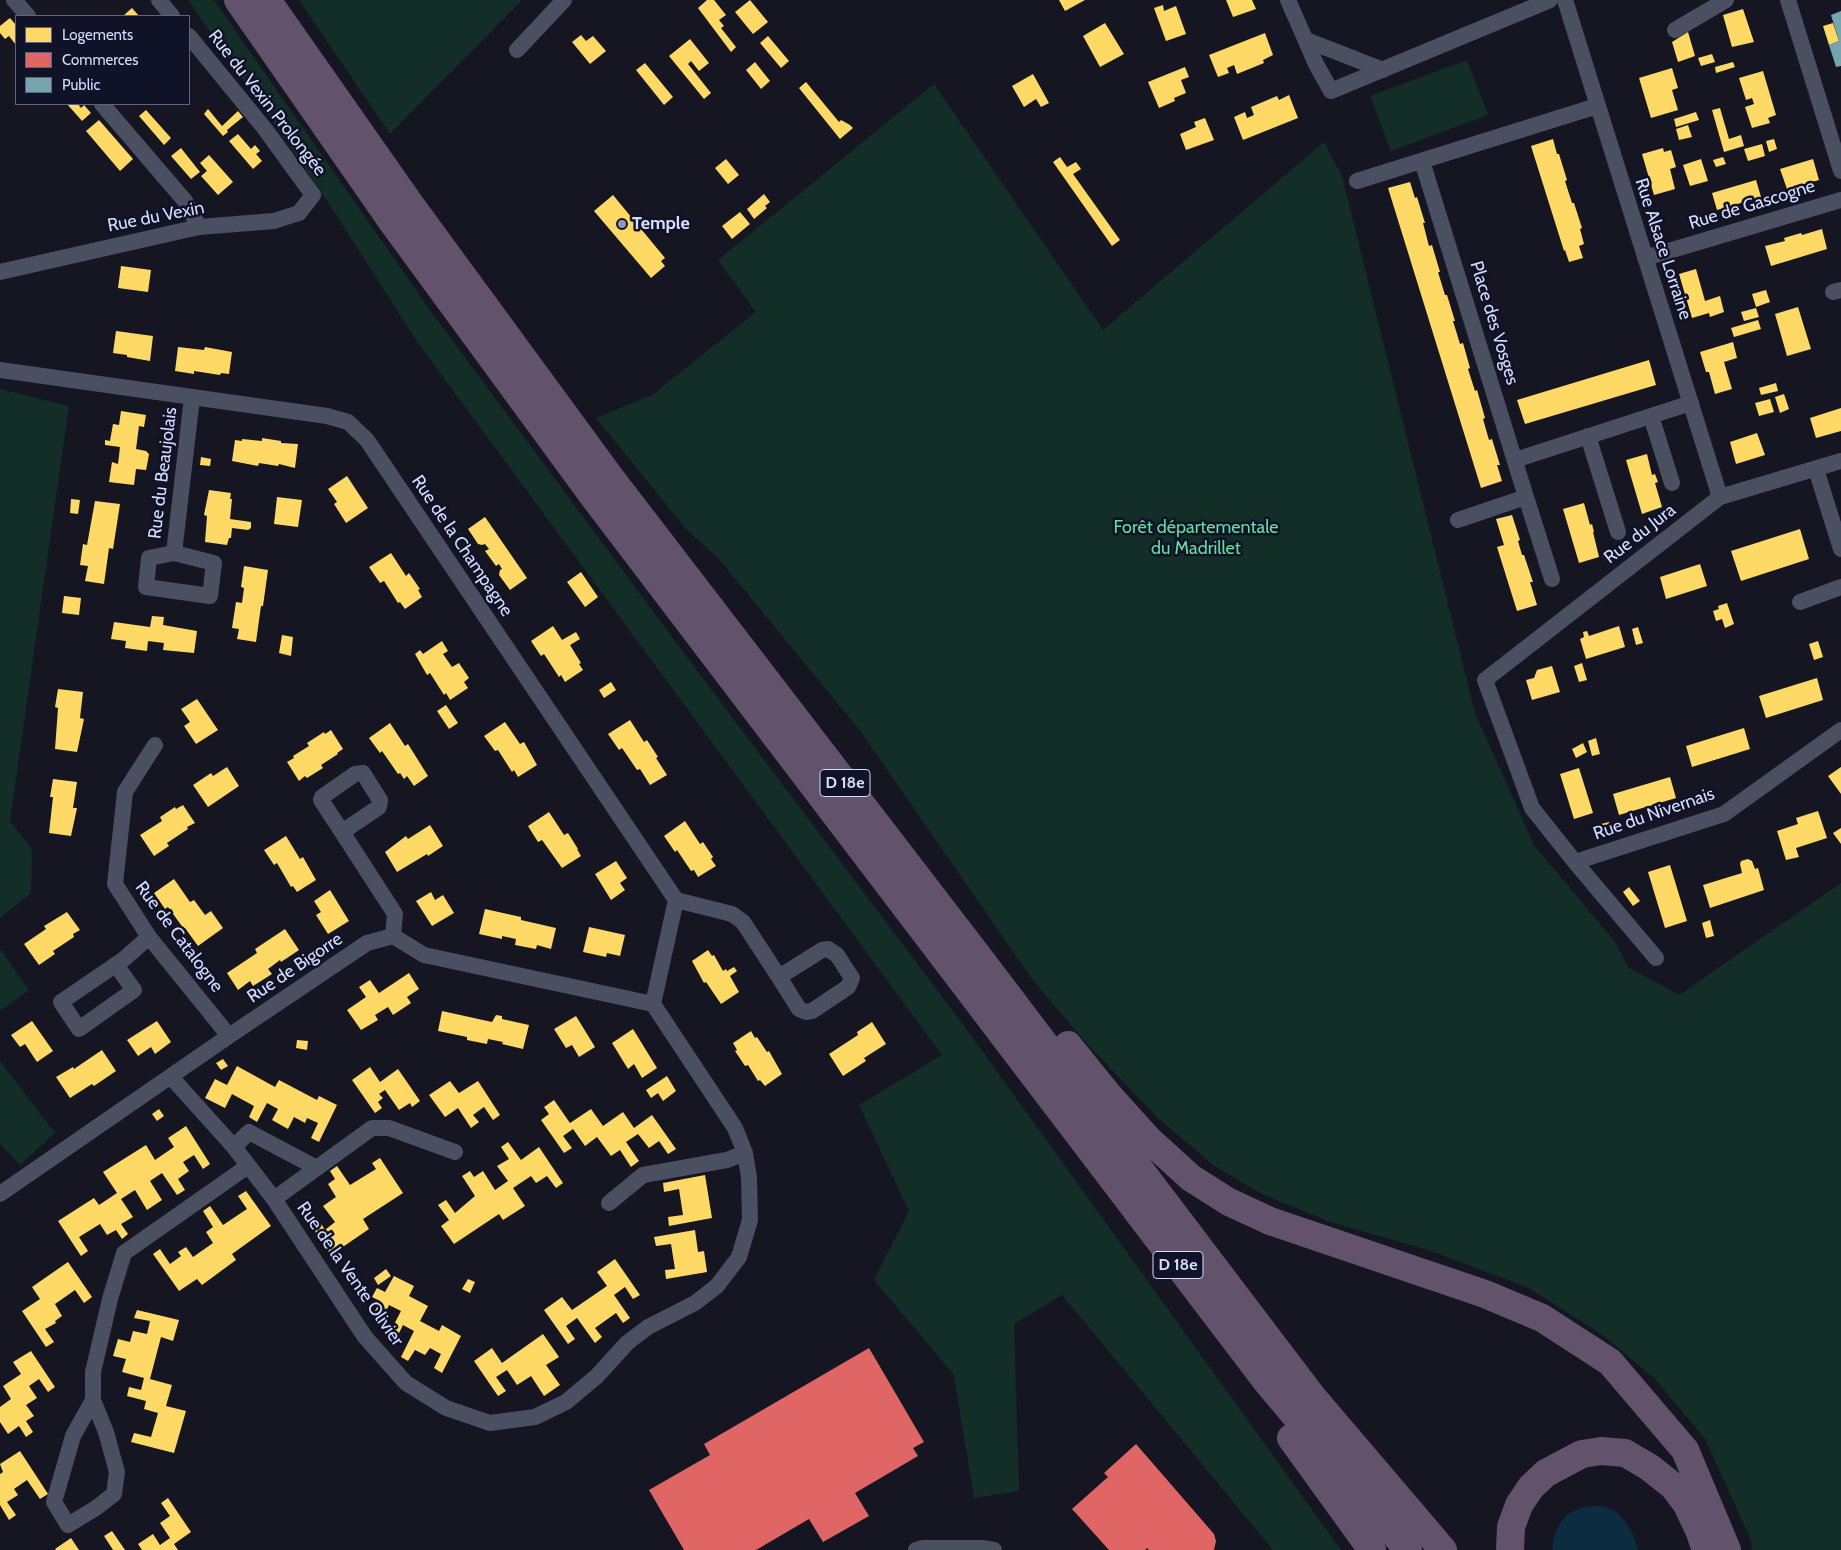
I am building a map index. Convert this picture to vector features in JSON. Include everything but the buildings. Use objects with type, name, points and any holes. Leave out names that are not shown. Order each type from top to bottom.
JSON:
[{"type":"highway","name":"D 18e","points":[[238,0],[393,223],[593,496],[1267,1382],[1347,1480],[1408,1550]]},
{"type":"highway","name":"D 18e","points":[[268,0],[410,204],[610,478],[981,960],[1311,1395],[1443,1550]]},
{"type":"highway","points":[[981,960],[1024,992],[1147,1138],[1191,1178],[1222,1197],[1270,1221],[1485,1294],[1542,1318],[1610,1362],[1685,1450],[1727,1550]]},
{"type":"highway","points":[[1267,1382],[1289,1435],[1372,1550]]},
{"type":"highway","points":[[1510,1550],[1511,1527],[1519,1505],[1531,1488],[1546,1473],[1582,1454],[1601,1451],[1624,1453],[1649,1467],[1673,1486],[1686,1503],[1706,1550]]},
{"type":"street","points":[[14,0],[27,15]]},
{"type":"street","points":[[159,0],[171,15]]},
{"type":"street","points":[[517,50],[564,0]]},
{"type":"street","points":[[1288,0],[1331,92],[1550,0]]},
{"type":"street","name":"Rue Alsace Lorraine","points":[[1565,0],[1720,497]]},
{"type":"street","points":[[1675,30],[1726,0]]},
{"type":"street","points":[[1788,0],[1841,171]]},
{"type":"street","name":"Rue du Vexin Prolongée","points":[[190,37],[265,129],[313,195]]},
{"type":"street","points":[[1306,40],[1382,70]]},
{"type":"street","points":[[103,105],[185,201],[198,227]]},
{"type":"street","points":[[1357,181],[1597,106]]},
{"type":"street","name":"Place des Vosges","points":[[1422,161],[1552,579]]},
{"type":"street","name":"Rue du Vexin","points":[[0,272],[198,227],[274,221],[299,212],[313,195]]},
{"type":"street","name":"Rue de Gascogne","points":[[1645,258],[1841,200]]},
{"type":"street","name":"Rue de la Champagne","points":[[0,370],[327,416],[348,422],[367,440],[676,900]]},
{"type":"street","name":"Rue du Beaujolais","points":[[174,553],[192,398]]},
{"type":"street","points":[[1515,460],[1691,403]]},
{"type":"street","points":[[1651,416],[1672,483]]},
{"type":"street","points":[[1588,436],[1618,532]]},
{"type":"street","name":"Rue du Jura","points":[[1574,862],[1532,808],[1485,680],[1720,497],[1841,461]]},
{"type":"street","points":[[1816,468],[1841,549]]},
{"type":"street","points":[[1458,520],[1526,498]]},
{"type":"street","points":[[1800,602],[1841,586]]},
{"type":"street","name":"Rue du Nivernais","points":[[1574,862],[1724,814],[1841,730]]},
{"type":"street","name":"Rue de Catalogne","points":[[155,746],[125,792],[115,884],[149,936],[229,1036]]},
{"type":"street","points":[[342,832],[395,914],[393,936],[424,955],[653,1004],[676,900],[732,914],[743,922],[779,977]]},
{"type":"street","points":[[1574,862],[1656,958]]},
{"type":"street","points":[[116,965],[149,936]]},
{"type":"street","name":"Rue de Bigorre","points":[[0,1194],[367,943],[393,936]]},
{"type":"street","name":"Rue de la Vente Olivier","points":[[170,1076],[234,1147],[274,1199],[365,1336],[406,1383],[446,1408],[490,1423],[536,1417],[566,1402],[597,1376],[628,1342],[641,1332],[695,1303],[717,1286],[740,1257],[750,1220],[749,1177],[745,1153],[735,1128],[653,1004]]},
{"type":"street","points":[[274,1199],[372,1128],[389,1128],[455,1152]]},
{"type":"street","points":[[234,1147],[249,1132],[316,1167]]},
{"type":"street","points":[[609,1203],[643,1175],[727,1160],[745,1153]]},
{"type":"street","points":[[93,1400],[73,1436],[54,1502],[68,1525],[96,1508],[114,1494],[117,1472],[106,1432],[93,1400],[93,1372],[110,1299],[124,1253],[248,1166]]},
{"type":"street","points":[[916,1550],[923,1548],[982,1548],[994,1550]]},
{"type":"green space","points":[[188,0],[214,0],[432,313],[970,1034],[1341,1550],[1273,1550],[1062,1295],[1014,1324],[1019,1491],[974,1498],[954,1375],[874,1280],[909,1211],[859,1105],[942,1055],[418,343],[326,199]]},
{"type":"green space","points":[[299,0],[522,0],[390,134]]},
{"type":"green space","points":[[1467,60],[1488,115],[1391,151],[1370,96]]},
{"type":"green space","name":"Forêt départementale du Madrillet","points":[[934,84],[1103,330],[1324,142],[1342,176],[1475,713],[1534,845],[1615,942],[1628,967],[1679,995],[1841,883],[1841,1550],[1752,1550],[1751,1540],[1705,1439],[1655,1379],[1604,1336],[1529,1288],[1431,1251],[1330,1222],[1262,1194],[1213,1165],[1158,1118],[1086,1043],[1032,979],[861,732],[719,559],[686,529],[596,418],[652,395],[756,312],[718,260]]},
{"type":"green space","points":[[0,389],[69,406],[10,821],[32,849],[31,893],[0,918]]},
{"type":"green space","points":[[0,949],[29,990],[0,1011]]},
{"type":"green space","points":[[0,1061],[55,1133],[20,1165],[0,1144]]},
{"type":"water","points":[[1604,1506],[1615,1511],[1624,1520],[1633,1534],[1638,1550],[1552,1550],[1554,1537],[1559,1525],[1568,1514],[1581,1508]]},
{"type":"place","name":"Temple","points":[[622,224]]}]
